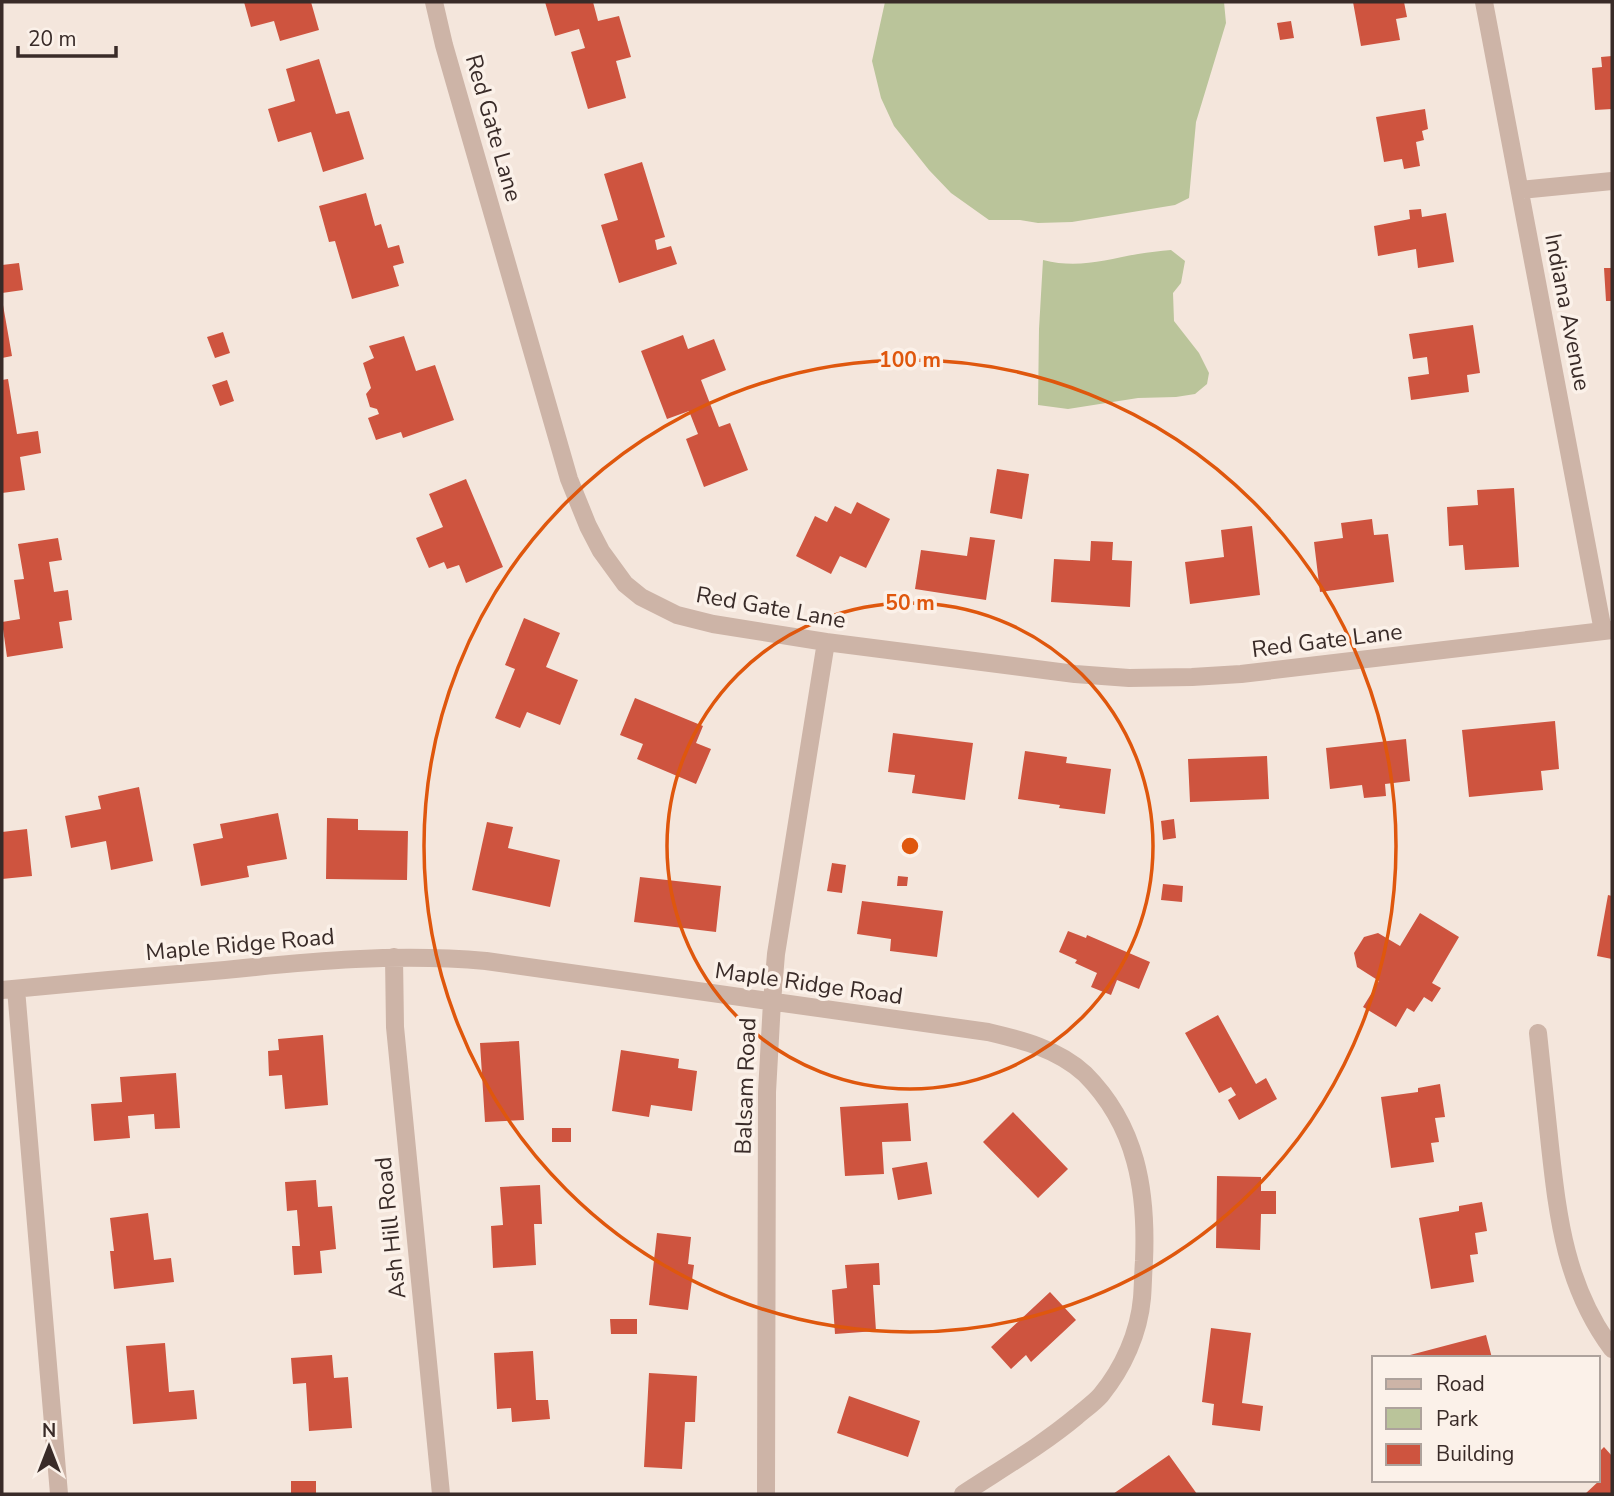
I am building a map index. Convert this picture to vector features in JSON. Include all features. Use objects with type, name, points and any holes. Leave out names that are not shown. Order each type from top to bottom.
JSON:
[{"type":"street","name":"Red Gate Lane","points":[[434,2],[569,479],[601,551],[625,584],[641,597],[677,615],[713,624],[826,642],[1075,674],[1129,678],[1192,677],[1294,669],[1608,631]]},
{"type":"street","name":"Indiana Avenue","points":[[1485,2],[1608,631]]},
{"type":"street","points":[[1520,190],[1612,181]]},
{"type":"street","name":"Balsam Road","points":[[766,1494],[767,1106],[772,1002],[776,954],[826,642]]},
{"type":"street","name":"Maple Ridge Road","points":[[9,990],[314,961],[394,957],[455,958],[988,1032],[1042,1047],[1082,1072],[1094,1084],[1127,1136],[1139,1172],[1145,1225],[1142,1301],[1131,1344],[1121,1366],[1099,1398],[1056,1434],[963,1494]]},
{"type":"street","name":"Ash Hill Road","points":[[394,957],[395,1027],[441,1494]]},
{"type":"street","points":[[9,990],[59,1494]]},
{"type":"street","points":[[1538,1033],[1561,1233],[1580,1291],[1592,1318],[1612,1349]]},
{"type":"green space","points":[[885,2],[1224,2],[1226,23],[1196,122],[1189,198],[1175,205],[1072,222],[989,220],[951,193],[894,126],[881,98],[872,61]]},
{"type":"green space","points":[[1171,250],[1185,261],[1181,283],[1173,293],[1174,321],[1199,353],[1209,373],[1207,384],[1195,394],[1176,397],[1138,398],[1068,409],[1038,405],[1043,260],[1079,264]]},
{"type":"building","points":[[244,2],[311,2],[319,30],[280,41],[274,21],[251,27]]},
{"type":"building","points":[[545,2],[593,2],[598,21],[619,16],[631,57],[616,61],[626,98],[588,109],[571,52],[585,48],[579,29],[555,36]]},
{"type":"building","points":[[1353,2],[1404,2],[1407,17],[1396,19],[1400,40],[1361,46]]},
{"type":"building","points":[[1291,21],[1294,38],[1280,40],[1277,23]]},
{"type":"building","points":[[1612,56],[1612,109],[1595,110],[1592,68],[1602,67],[1601,57]]},
{"type":"building","points":[[319,59],[336,114],[349,111],[364,159],[323,172],[311,132],[278,142],[268,109],[295,101],[286,69]]},
{"type":"building","points":[[1425,109],[1428,129],[1422,131],[1424,140],[1416,142],[1420,166],[1404,169],[1402,159],[1384,162],[1376,117]]},
{"type":"building","points":[[642,162],[665,237],[655,240],[657,250],[671,246],[677,264],[619,283],[601,225],[618,220],[604,174]]},
{"type":"building","points":[[366,193],[375,226],[381,224],[388,248],[399,245],[404,263],[393,266],[399,286],[352,299],[335,241],[329,242],[319,206]]},
{"type":"building","points":[[1421,209],[1422,217],[1446,213],[1454,262],[1418,268],[1416,249],[1378,256],[1374,226],[1410,219],[1409,210]]},
{"type":"building","points":[[19,263],[23,290],[2,293],[2,265]]},
{"type":"building","points":[[1604,268],[1612,268],[1612,301],[1606,301]]},
{"type":"building","points":[[2,305],[12,356],[2,358]]},
{"type":"building","points":[[1473,325],[1480,373],[1467,375],[1469,392],[1411,400],[1408,377],[1429,374],[1427,357],[1413,359],[1409,334]]},
{"type":"building","points":[[223,332],[230,353],[215,358],[207,337]]},
{"type":"building","points":[[683,335],[688,349],[714,339],[726,370],[701,380],[719,427],[730,423],[748,470],[704,487],[686,439],[698,434],[689,411],[667,419],[641,351]]},
{"type":"building","points":[[404,336],[416,371],[435,365],[454,420],[403,438],[401,432],[376,440],[368,418],[379,414],[377,409],[370,407],[366,394],[371,388],[363,363],[374,358],[369,346]]},
{"type":"building","points":[[8,379],[17,434],[38,431],[41,453],[20,457],[25,490],[2,493],[2,380]]},
{"type":"building","points":[[227,380],[234,401],[220,406],[212,385]]},
{"type":"building","points":[[997,469],[1029,474],[1022,519],[990,513]]},
{"type":"building","points":[[466,479],[503,567],[466,583],[459,565],[447,569],[444,562],[429,568],[416,538],[443,527],[429,494]]},
{"type":"building","points":[[1514,488],[1519,567],[1465,570],[1463,545],[1449,546],[1447,507],[1478,505],[1477,490]]},
{"type":"building","points":[[857,502],[890,519],[866,568],[840,556],[831,574],[796,556],[815,516],[827,522],[835,506],[851,514]]},
{"type":"building","points":[[1372,519],[1374,535],[1388,534],[1394,582],[1320,592],[1314,542],[1343,538],[1341,523]]},
{"type":"building","points":[[1252,526],[1260,595],[1190,604],[1185,562],[1224,557],[1221,530]]},
{"type":"building","points":[[970,537],[995,540],[986,600],[915,589],[921,550],[967,556]]},
{"type":"building","points":[[58,538],[62,560],[49,562],[54,592],[68,590],[72,620],[59,622],[63,648],[7,657],[2,622],[20,619],[14,580],[24,579],[18,544]]},
{"type":"building","points":[[1091,541],[1113,542],[1112,560],[1132,561],[1130,607],[1051,602],[1054,559],[1090,561]]},
{"type":"building","points":[[524,618],[560,633],[546,667],[578,680],[560,725],[527,712],[520,728],[495,718],[515,669],[505,665]]},
{"type":"building","points":[[635,698],[703,726],[696,743],[711,749],[696,784],[637,759],[643,744],[620,735]]},
{"type":"building","points":[[1555,721],[1559,769],[1541,771],[1543,790],[1469,797],[1462,730]]},
{"type":"building","points":[[893,733],[973,743],[965,800],[912,793],[915,775],[888,772]]},
{"type":"building","points":[[1406,739],[1410,781],[1385,784],[1386,796],[1364,798],[1362,785],[1330,789],[1326,748]]},
{"type":"building","points":[[1025,751],[1067,757],[1066,763],[1111,769],[1105,814],[1018,799]]},
{"type":"building","points":[[1267,756],[1269,799],[1190,802],[1188,759]]},
{"type":"building","points":[[139,787],[153,861],[111,870],[106,841],[71,848],[65,816],[101,809],[98,796]]},
{"type":"building","points":[[278,813],[287,859],[247,866],[249,877],[201,886],[193,844],[223,838],[220,824]]},
{"type":"building","points":[[327,818],[358,819],[358,830],[408,831],[407,880],[326,879]]},
{"type":"building","points":[[1174,819],[1176,838],[1163,840],[1161,821]]},
{"type":"building","points":[[487,822],[513,827],[508,848],[560,860],[550,907],[472,890]]},
{"type":"building","points":[[27,829],[32,876],[2,879],[2,832]]},
{"type":"building","points":[[832,863],[846,865],[842,893],[827,891]]},
{"type":"building","points":[[898,876],[908,877],[907,886],[897,886]]},
{"type":"building","points":[[640,877],[721,886],[716,932],[634,922]]},
{"type":"building","points":[[1163,884],[1183,886],[1182,902],[1161,900]]},
{"type":"building","points":[[1608,895],[1612,896],[1612,959],[1597,956]]},
{"type":"building","points":[[862,901],[943,911],[937,957],[890,951],[891,939],[857,934]]},
{"type":"building","points":[[1420,913],[1459,937],[1432,983],[1441,988],[1432,1002],[1424,997],[1414,1012],[1407,1008],[1396,1027],[1363,1007],[1379,981],[1357,967],[1354,953],[1364,937],[1378,933],[1400,946]]},
{"type":"building","points":[[1068,931],[1086,938],[1087,935],[1150,962],[1139,989],[1117,980],[1111,995],[1091,987],[1097,973],[1059,952]]},
{"type":"building","points":[[1218,1015],[1256,1084],[1266,1078],[1277,1099],[1239,1120],[1228,1100],[1236,1095],[1231,1087],[1219,1093],[1185,1033]]},
{"type":"building","points":[[323,1035],[328,1105],[285,1109],[282,1075],[269,1076],[268,1051],[279,1050],[278,1039]]},
{"type":"building","points":[[519,1041],[524,1120],[485,1122],[480,1043]]},
{"type":"building","points":[[621,1050],[679,1059],[678,1068],[697,1071],[692,1111],[651,1105],[649,1117],[612,1111]]},
{"type":"building","points":[[176,1073],[180,1128],[155,1129],[154,1114],[128,1116],[130,1138],[94,1141],[91,1104],[122,1102],[120,1077]]},
{"type":"building","points":[[1440,1084],[1445,1117],[1435,1118],[1439,1142],[1431,1143],[1434,1162],[1391,1168],[1381,1097],[1418,1092],[1418,1088]]},
{"type":"building","points":[[908,1103],[911,1141],[882,1142],[884,1174],[845,1176],[840,1107]]},
{"type":"building","points":[[1013,1112],[1068,1169],[1038,1198],[983,1142]]},
{"type":"building","points":[[552,1128],[571,1128],[571,1142],[552,1142]]},
{"type":"building","points":[[927,1162],[932,1194],[898,1200],[892,1168]]},
{"type":"building","points":[[1217,1176],[1261,1177],[1261,1191],[1276,1191],[1276,1214],[1261,1214],[1260,1250],[1216,1248]]},
{"type":"building","points":[[316,1180],[318,1207],[332,1206],[336,1249],[320,1251],[322,1273],[294,1275],[292,1246],[300,1246],[297,1210],[287,1211],[285,1182]]},
{"type":"building","points":[[540,1185],[542,1224],[534,1224],[536,1265],[493,1268],[491,1226],[503,1225],[500,1187]]},
{"type":"building","points":[[1482,1202],[1487,1231],[1475,1233],[1478,1254],[1470,1255],[1474,1282],[1431,1289],[1419,1218],[1459,1211],[1459,1206]]},
{"type":"building","points":[[148,1213],[154,1260],[171,1258],[174,1282],[114,1289],[110,1251],[114,1251],[110,1218]]},
{"type":"building","points":[[657,1233],[691,1237],[688,1264],[694,1265],[688,1310],[649,1305]]},
{"type":"building","points":[[879,1263],[880,1285],[873,1285],[876,1331],[835,1334],[832,1290],[847,1288],[845,1265]]},
{"type":"building","points":[[1050,1292],[1076,1320],[1031,1362],[1026,1355],[1011,1369],[991,1347]]},
{"type":"building","points":[[610,1319],[637,1319],[637,1334],[611,1334]]},
{"type":"building","points":[[1211,1328],[1251,1333],[1242,1403],[1263,1406],[1260,1431],[1212,1425],[1214,1404],[1202,1402]]},
{"type":"building","points":[[1486,1335],[1491,1356],[1410,1356]]},
{"type":"building","points":[[165,1343],[169,1392],[194,1390],[197,1419],[133,1424],[126,1346]]},
{"type":"building","points":[[533,1351],[536,1400],[548,1400],[550,1419],[512,1422],[511,1408],[497,1409],[494,1353]]},
{"type":"building","points":[[332,1355],[334,1378],[348,1377],[352,1428],[309,1431],[306,1383],[293,1384],[291,1358]]},
{"type":"building","points":[[649,1373],[697,1376],[695,1422],[685,1422],[682,1469],[644,1467]]},
{"type":"building","points":[[849,1396],[920,1421],[908,1457],[837,1433]]},
{"type":"building","points":[[1604,1447],[1612,1456],[1612,1494],[1585,1494],[1600,1482],[1600,1451]]},
{"type":"building","points":[[1169,1455],[1197,1494],[1113,1494]]},
{"type":"building","points":[[291,1481],[316,1481],[316,1494],[291,1494]]}]
